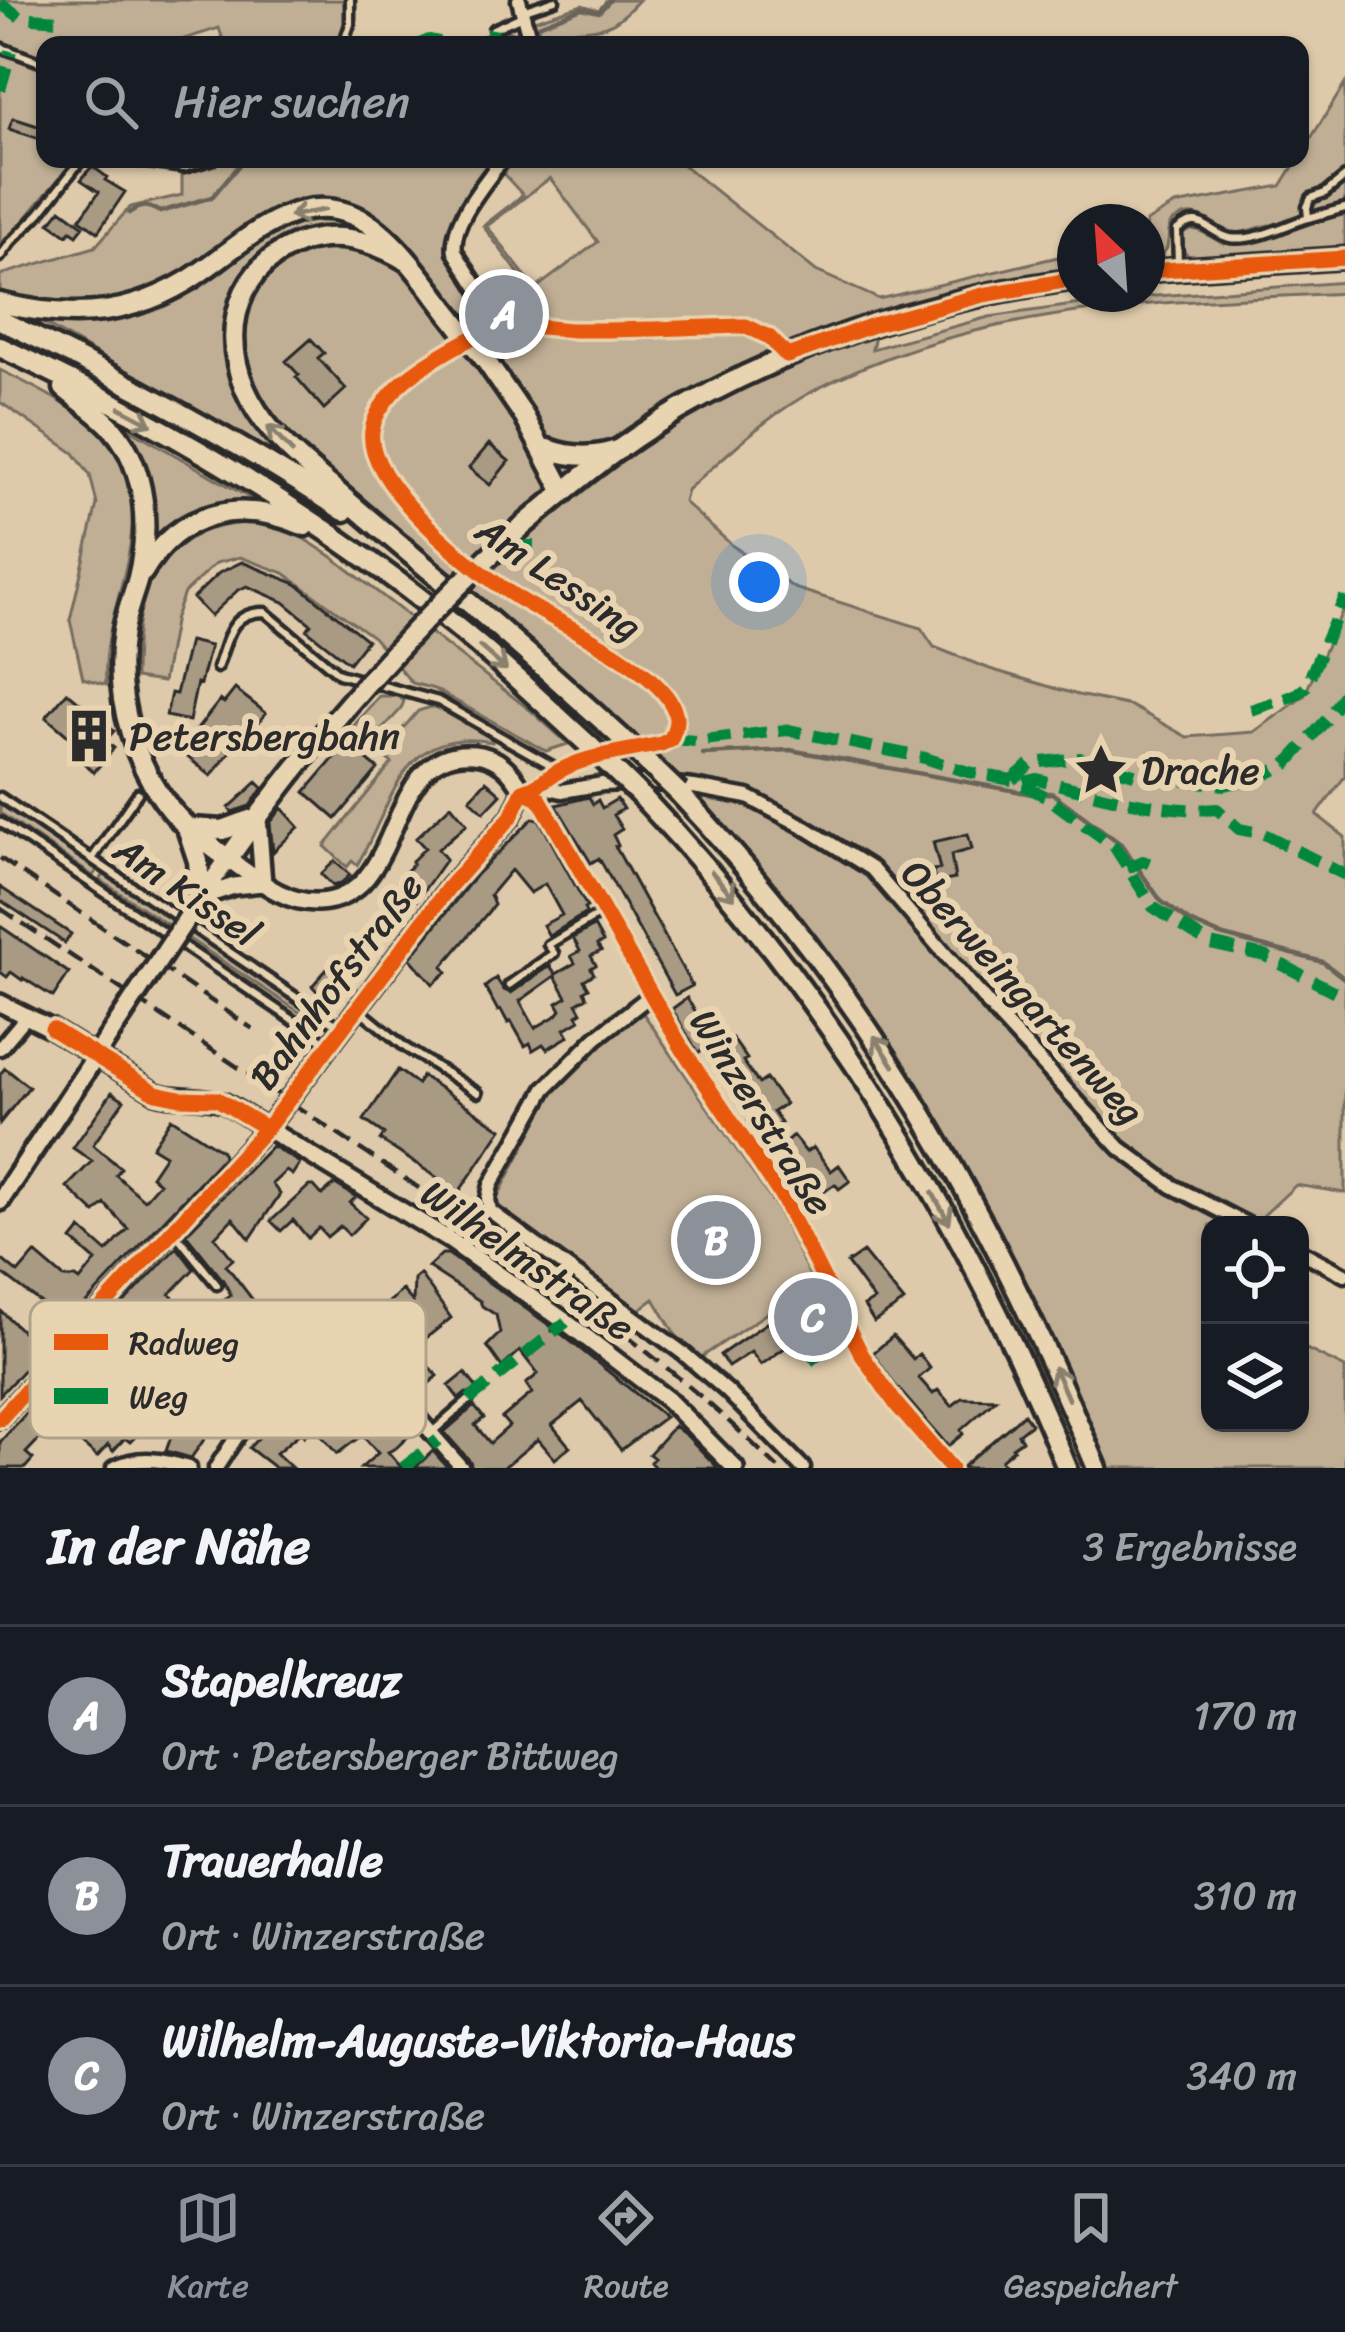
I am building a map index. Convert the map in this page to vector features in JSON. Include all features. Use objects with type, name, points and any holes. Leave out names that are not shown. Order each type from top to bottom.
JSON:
[{"type":"main road","points":[[0,303],[38,313],[86,313],[136,304],[185,282],[265,226],[318,209],[350,214],[382,233],[453,318],[542,442],[564,492]]},
{"type":"main road","points":[[405,260],[353,239],[318,238],[270,260],[240,302],[233,335],[242,383],[286,447],[625,741],[761,883],[868,1026],[951,1161],[1022,1300],[1097,1468]]},
{"type":"main road","points":[[1165,269],[1345,257]]},
{"type":"main road","points":[[0,1201],[201,897],[314,744],[389,655],[518,530],[651,427],[787,356],[876,324],[983,295],[1057,283]]},
{"type":"main road","points":[[0,320],[243,448],[398,546]]},
{"type":"main road","points":[[0,347],[229,468],[346,544],[453,624],[644,799],[737,902],[833,1029],[891,1119],[997,1309],[1067,1468]]},
{"type":"main road","points":[[32,362],[112,428],[132,464],[145,525],[137,581],[123,629],[125,711],[139,754],[158,790],[186,826],[228,859]]},
{"type":"main road","points":[[542,442],[576,457],[620,449]]},
{"type":"main road","points":[[137,581],[172,535],[204,518],[232,512],[288,518],[346,544]]},
{"type":"main road","points":[[186,826],[223,830],[258,817]]},
{"type":"main road","points":[[186,826],[198,861],[201,897]]},
{"type":"street","points":[[496,168],[457,226],[453,240],[455,252],[502,326]]},
{"type":"street","name":"Am Lessing","points":[[523,791],[578,762],[661,744],[670,739],[678,722],[674,708],[650,679],[515,596],[455,550],[385,480],[371,434],[378,412],[404,379],[502,326],[578,330],[746,326],[769,337],[787,356]]},
{"type":"street","name":"Winzerstraße","points":[[228,859],[289,897],[321,902],[341,897],[366,878],[411,789],[438,761],[466,754],[496,760],[508,769],[523,791],[539,798],[682,1048],[782,1197],[862,1355],[896,1404],[951,1468]]},
{"type":"street","name":"Oberweingartenweg","points":[[540,786],[562,791],[645,782],[748,797],[872,869],[1000,1019],[1120,1148],[1172,1186],[1230,1216]]},
{"type":"street","name":"Bahnhofstraße","points":[[109,1300],[269,1125],[449,887],[511,817],[523,791]]},
{"type":"street","points":[[201,897],[262,883],[258,817]]},
{"type":"street","points":[[651,995],[596,1038],[545,1090],[490,1185],[490,1211],[693,1361],[803,1468]]},
{"type":"street","name":"Wilhelmstraße","points":[[0,1003],[156,1093],[218,1099],[269,1125],[452,1241],[566,1322],[668,1400],[735,1468]]},
{"type":"street","points":[[0,1048],[26,1017]]},
{"type":"street","points":[[1309,1256],[1345,1275]]},
{"type":"street","name":"Bahnhofstraße","points":[[0,1419],[30,1386]]},
{"type":"street","points":[[426,1427],[462,1468]]},
{"type":"street","points":[[215,1468],[235,1438]]},
{"type":"street","points":[[114,1468],[129,1460],[162,1460],[189,1468]]},
{"type":"lane","points":[[346,36],[350,0]]},
{"type":"lane","points":[[493,28],[555,0]]},
{"type":"lane","points":[[0,47],[36,61]]},
{"type":"lane","points":[[0,257],[74,168]]},
{"type":"lane","points":[[1308,218],[1311,199],[1345,177]]},
{"type":"lane","points":[[1178,268],[1175,240],[1183,224],[1201,223],[1232,238],[1256,236],[1345,208]]},
{"type":"lane","points":[[217,668],[233,623],[248,612],[265,612],[339,674],[438,701],[559,770]]},
{"type":"lane","points":[[92,859],[138,793]]},
{"type":"lane","name":"Am Kissel","points":[[0,797],[343,1029]]},
{"type":"lane","points":[[0,821],[330,1046]]},
{"type":"lane","points":[[509,985],[554,953],[548,945],[604,911]]},
{"type":"lane","points":[[358,1008],[406,1048],[478,1093]]},
{"type":"lane","points":[[172,1231],[217,1285]]},
{"type":"lane","points":[[431,1433],[469,1400]]},
{"type":"shaded area","points":[[0,0],[345,0],[342,36],[222,36],[219,28],[194,36],[36,36],[36,57],[0,43]]},
{"type":"shaded area","points":[[607,0],[639,0],[616,21],[598,28],[542,36],[534,20],[582,5],[599,10]]},
{"type":"shaded area","points":[[493,30],[521,36],[484,36]]},
{"type":"shaded area","points":[[0,49],[36,63],[36,168],[67,168],[0,249]]},
{"type":"shaded area","points":[[1345,84],[1345,248],[1190,258],[1181,247],[1181,233],[1186,230],[1197,230],[1224,244],[1271,235],[1268,225],[1233,235],[1201,217],[1186,215],[1170,224],[1165,251],[1165,211],[1175,205],[1281,186],[1292,168],[1309,168],[1309,141]]},
{"type":"shaded area","points":[[182,168],[496,168],[453,240],[507,310],[532,291],[483,226],[523,195],[498,168],[687,168],[816,271],[879,299],[1057,257],[1057,270],[883,310],[877,331],[980,303],[1057,292],[900,327],[875,335],[872,349],[989,317],[1057,307],[1057,312],[1075,312],[943,339],[817,389],[749,435],[687,490],[684,502],[733,546],[794,588],[921,628],[934,647],[990,669],[1131,706],[1187,737],[1254,732],[1304,696],[1345,605],[1345,776],[1317,815],[1345,837],[1345,1193],[1296,1185],[1263,1216],[1201,1216],[1201,1432],[1309,1432],[1309,1350],[1345,1368],[1345,1468],[1107,1468],[1031,1296],[961,1163],[864,1005],[787,901],[691,791],[411,538],[38,320],[17,298],[0,292],[0,275],[95,247],[130,207],[182,195]],"holes":[[[550,178],[598,242],[535,289],[487,226]]]},
{"type":"shaded area","points":[[1345,282],[1345,293],[1165,303],[1165,295]]},
{"type":"shaded area","points":[[0,370],[84,418],[120,460],[132,519],[109,636],[106,685],[83,678],[70,620],[97,504],[90,475],[74,453],[0,402]]},
{"type":"shaded area","points":[[123,425],[259,506],[150,547],[151,484]]},
{"type":"shaded area","points":[[253,522],[298,535],[331,556],[568,744],[546,751],[434,689],[412,683],[373,637],[284,573],[240,557],[216,563],[184,593],[163,682],[135,678],[139,617],[156,569],[192,537]]},
{"type":"shaded area","points":[[379,696],[398,696],[404,701],[401,709],[378,734],[352,728]]},
{"type":"shaded area","points":[[431,707],[492,742],[461,740],[437,745],[418,757],[391,795],[357,865],[352,861],[347,867],[325,846],[392,763],[381,754],[418,711]]},
{"type":"shaded area","points":[[0,801],[99,867],[93,876],[0,813]]},
{"type":"shaded area","points":[[106,872],[309,1011],[305,1016],[100,880]]},
{"type":"shaded area","points":[[643,1013],[776,1207],[813,1282],[700,1358],[675,1334],[654,1299],[639,1310],[502,1213],[496,1200],[551,1095],[599,1046]]},
{"type":"building","points":[[13,118],[36,125],[36,138],[9,129]]},
{"type":"building","points":[[95,168],[125,192],[98,232],[80,219],[99,192],[81,180]]},
{"type":"building","points":[[61,209],[84,226],[77,235],[71,231],[67,235],[50,223]]},
{"type":"building","points":[[311,339],[324,353],[318,358],[346,389],[324,409],[286,361]]},
{"type":"building","points":[[489,444],[509,461],[490,485],[469,468]]},
{"type":"building","points":[[242,562],[297,584],[367,640],[349,663],[307,630],[311,624],[284,602],[247,586],[210,616],[193,598],[219,573]]},
{"type":"building","points":[[189,641],[210,646],[189,721],[166,716]]},
{"type":"building","points":[[235,689],[266,713],[211,776],[180,751],[220,700],[224,703]]},
{"type":"building","name":"Petersbergbahn","points":[[67,692],[114,731],[105,741],[114,748],[94,772],[75,755],[81,747],[46,717]]},
{"type":"building","points":[[347,743],[378,769],[336,819],[305,792]]},
{"type":"building","points":[[486,781],[501,794],[484,812],[470,799]]},
{"type":"building","points":[[257,782],[263,788],[250,806],[232,812],[229,808]]},
{"type":"building","points":[[589,797],[602,808],[617,799],[623,809],[613,815],[622,829],[613,835],[615,846],[692,986],[675,995],[599,858],[591,863],[556,805]]},
{"type":"building","points":[[451,805],[467,824],[438,849],[446,859],[414,904],[396,885],[425,848],[416,838]]},
{"type":"building","points":[[282,808],[299,827],[273,852],[270,823]]},
{"type":"building","points":[[533,818],[539,819],[586,913],[549,936],[543,925],[562,915],[545,884],[530,893],[511,870],[490,895],[494,905],[443,966],[447,972],[433,984],[410,958],[476,875]]},
{"type":"building","points":[[968,834],[972,849],[951,855],[955,879],[935,883],[933,870],[940,869],[933,842]]},
{"type":"building","points":[[335,861],[350,875],[333,886],[321,874]]},
{"type":"building","points":[[0,887],[71,934],[65,943],[0,900]]},
{"type":"building","points":[[0,926],[69,973],[53,997],[11,972],[7,977],[0,972]]},
{"type":"building","points":[[594,926],[603,942],[597,945],[601,951],[591,956],[594,974],[584,980],[587,997],[577,1003],[580,1020],[565,1029],[569,1036],[547,1049],[543,1044],[533,1050],[498,1011],[485,987],[496,978],[511,993],[550,966],[556,974],[575,963],[571,956],[580,951],[573,938]],"holes":[[[555,976],[567,997],[557,1003],[561,1010],[557,1015],[535,1028],[520,1001]]]},
{"type":"building","points":[[328,968],[342,981],[322,996],[312,986]]},
{"type":"building","points":[[687,998],[718,1048],[732,1038],[759,1084],[766,1079],[785,1104],[773,1112],[781,1123],[759,1137],[748,1121],[755,1116],[751,1108],[726,1071],[720,1075],[703,1050],[698,1053],[672,1009]]},
{"type":"building","points":[[5,1068],[29,1087],[0,1123],[0,1074]]},
{"type":"building","points":[[398,1070],[417,1084],[422,1076],[502,1129],[459,1192],[380,1140],[384,1134],[364,1120]]},
{"type":"building","points":[[112,1092],[124,1100],[93,1145],[121,1168],[116,1175],[144,1200],[159,1183],[151,1176],[165,1155],[152,1147],[171,1118],[222,1151],[223,1157],[89,1300],[37,1300],[0,1272],[0,1258],[18,1273],[35,1253],[64,1278],[80,1281],[96,1261],[72,1240],[81,1229],[107,1252],[128,1229],[105,1204],[95,1213],[67,1187],[92,1161],[73,1148]]},
{"type":"building","points":[[793,1136],[806,1152],[813,1147],[831,1171],[839,1165],[850,1181],[839,1189],[835,1184],[811,1201],[805,1193],[798,1199],[771,1155]]},
{"type":"building","points":[[272,1146],[300,1163],[292,1175],[286,1171],[272,1184],[280,1194],[250,1239],[233,1218],[215,1237],[233,1259],[226,1265],[253,1300],[225,1300],[231,1295],[223,1280],[186,1234]]},
{"type":"building","points":[[335,1184],[356,1197],[350,1203],[366,1218],[349,1235],[340,1226],[327,1237],[319,1228],[308,1238],[293,1220],[281,1231],[271,1221],[309,1186],[322,1195]]},
{"type":"building","points":[[716,1227],[728,1244],[717,1253],[704,1235]]},
{"type":"building","points":[[177,1247],[194,1269],[170,1294],[175,1300],[127,1300]]},
{"type":"building","points":[[863,1252],[904,1302],[874,1322],[864,1306],[874,1300],[847,1263]]},
{"type":"building","points":[[442,1254],[559,1332],[665,1417],[621,1450],[582,1401],[552,1425],[570,1447],[555,1459],[538,1439],[503,1468],[472,1468],[444,1432],[474,1406],[484,1418],[475,1425],[490,1443],[509,1426],[502,1418],[532,1393],[526,1384],[538,1374],[520,1351],[502,1367],[487,1346],[500,1333],[496,1315],[428,1267]]},
{"type":"building","points":[[420,1274],[451,1318],[426,1338],[426,1300],[413,1300],[414,1279]]},
{"type":"building","points":[[402,1290],[411,1300],[391,1300]]},
{"type":"building","points":[[815,1291],[831,1321],[829,1328],[806,1339],[804,1334],[761,1365],[751,1352],[728,1367],[720,1355],[792,1301]]},
{"type":"building","points":[[0,1310],[22,1331],[30,1322],[30,1363],[0,1395]]},
{"type":"building","points":[[893,1336],[913,1359],[919,1354],[930,1368],[919,1378],[952,1406],[962,1398],[996,1399],[948,1446],[873,1353]]},
{"type":"building","points":[[426,1364],[438,1376],[426,1386]]},
{"type":"building","points":[[465,1373],[477,1388],[459,1399],[449,1386]]},
{"type":"building","points":[[30,1409],[30,1438],[40,1438],[26,1453],[33,1459],[25,1468],[0,1468],[0,1442]]},
{"type":"building","points":[[1024,1414],[1031,1424],[1001,1460],[1007,1468],[961,1468]]},
{"type":"building","points":[[674,1426],[718,1468],[655,1468],[649,1454]]},
{"type":"building","points":[[75,1438],[125,1438],[113,1451],[108,1445],[97,1457]]},
{"type":"building","points":[[171,1438],[205,1438],[191,1458],[166,1451]]},
{"type":"building","points":[[258,1438],[294,1438],[276,1453],[292,1468],[275,1468],[249,1448]]},
{"type":"building","points":[[323,1438],[358,1438],[337,1454]]},
{"type":"building","points":[[365,1438],[407,1438],[388,1452],[402,1468],[361,1468],[378,1453]]},
{"type":"building","points":[[433,1451],[448,1468],[415,1468]]},
{"type":"waterway","points":[[512,36],[582,8],[599,12],[610,0]]},
{"type":"waterway","points":[[129,213],[144,206],[160,212],[212,197],[236,168]]},
{"type":"waterway","points":[[703,754],[790,750],[1032,794],[1052,793],[1121,844],[1161,901],[1190,922],[1220,935],[1323,962],[1345,979]]},
{"type":"railway","points":[[0,858],[253,1029]]},
{"type":"railway","points":[[0,908],[522,1258],[680,1379],[778,1468]]},
{"type":"marked path","points":[[0,3],[20,17],[59,20]]},
{"type":"marked path","points":[[490,36],[493,29]]},
{"type":"marked path","points":[[0,90],[11,51]]},
{"type":"marked path","points":[[523,557],[528,540]]},
{"type":"marked path","points":[[1251,710],[1305,688],[1345,597]]},
{"type":"marked path","points":[[1012,780],[1031,763],[1080,758],[1141,776],[1225,785],[1258,778],[1287,764],[1345,693]]},
{"type":"marked path","points":[[671,739],[695,741],[788,730],[1012,780],[1045,796],[1114,846],[1153,907],[1210,944],[1265,956],[1345,997]]},
{"type":"marked path","points":[[1024,782],[1037,779],[1149,805],[1217,809],[1239,829],[1264,834],[1345,875]]},
{"type":"marked path","points":[[1127,868],[1143,861],[1156,866]]},
{"type":"marked path","points":[[469,1400],[566,1322]]},
{"type":"marked path","points":[[818,1362],[807,1348],[837,1336]]},
{"type":"marked path","points":[[403,1468],[438,1440]]},
{"type":"cycle path","points":[[1165,270],[1345,258]]},
{"type":"cycle path","points":[[523,791],[576,763],[671,739],[676,714],[644,674],[498,585],[450,547],[403,500],[374,452],[372,431],[382,405],[401,383],[459,345],[501,327],[746,326],[769,337],[787,356],[876,324],[983,295],[1057,282]]},
{"type":"cycle path","points":[[523,791],[539,798],[682,1048],[782,1197],[862,1355],[896,1404],[951,1468]]},
{"type":"cycle path","points":[[109,1300],[271,1123],[449,887],[511,817],[523,791]]},
{"type":"cycle path","points":[[52,1029],[156,1093],[217,1099],[266,1128]]},
{"type":"cycle path","points":[[0,1419],[30,1386]]},
{"type":"place","name":"Stapelkreuz","points":[[504,314]]},
{"type":"place","name":"Petersbergbahn","points":[[89,736]]},
{"type":"place","name":"Drache","points":[[1101,770]]},
{"type":"place","name":"Trauerhalle","points":[[716,1240]]},
{"type":"place","name":"Wilhelm-Auguste-Viktoria-Haus","points":[[813,1317]]}]
